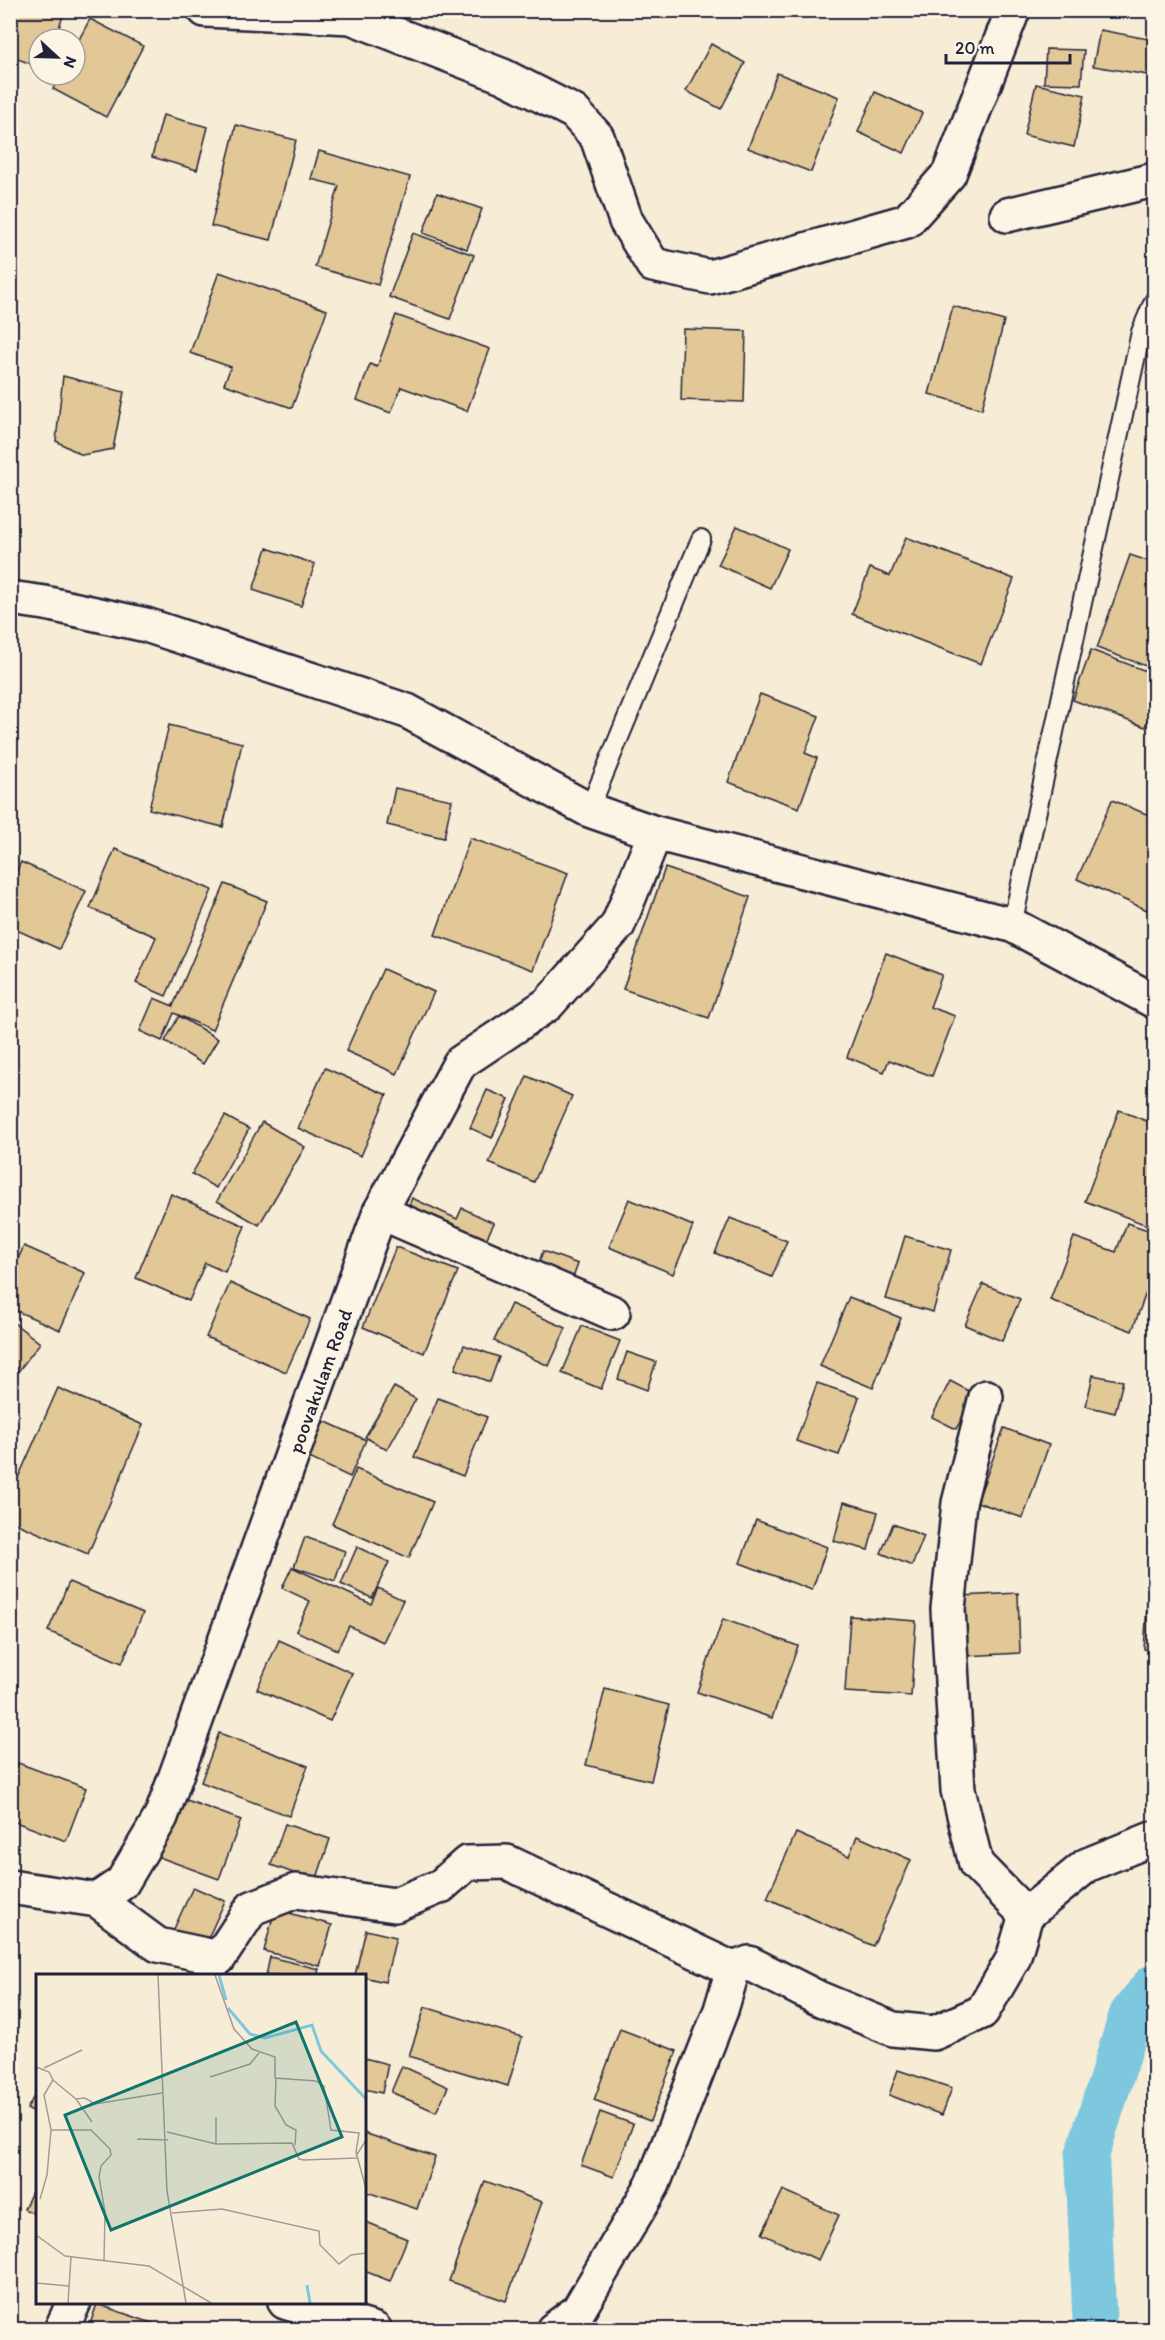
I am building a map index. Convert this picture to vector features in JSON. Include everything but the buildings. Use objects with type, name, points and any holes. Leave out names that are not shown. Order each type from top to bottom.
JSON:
[{"type":"street","points":[[205,10],[351,17],[503,76],[574,112],[597,137],[626,221],[653,265],[710,277],[907,221],[949,174],[1013,10]]},
{"type":"street","points":[[1007,215],[1155,180]]},
{"type":"street","points":[[10,598],[45,603],[146,625],[407,711],[589,810],[655,833],[1012,925],[1155,1000]]},
{"type":"street","name":"poovakulam Road","points":[[97,1900],[122,1883],[161,1817],[380,1212],[460,1063],[548,1004],[618,925],[655,833]]},
{"type":"street","points":[[380,1212],[613,1313]]},
{"type":"street","points":[[986,1397],[959,1503],[948,1609],[958,1790],[976,1864],[1026,1915]]},
{"type":"street","points":[[10,1887],[97,1900],[158,1945],[219,1958],[252,1908],[296,1891],[395,1905],[441,1886],[468,1863],[507,1862],[733,1969],[749,1963],[818,1998],[893,2029],[934,2033],[982,2012],[1013,1959],[1026,1915],[1087,1865],[1155,1838]]},
{"type":"street","points":[[554,2330],[578,2311],[653,2184],[721,2010],[733,1969]]},
{"type":"street","points":[[61,2330],[73,2304]]},
{"type":"street","points":[[291,2304],[375,2330]]},
{"type":"lane","points":[[1012,925],[1141,332],[1155,301]]},
{"type":"lane","points":[[589,810],[701,539]]},
{"type":"waterway","points":[[1095,2330],[1087,2156],[1131,2015],[1154,1986]]}]
